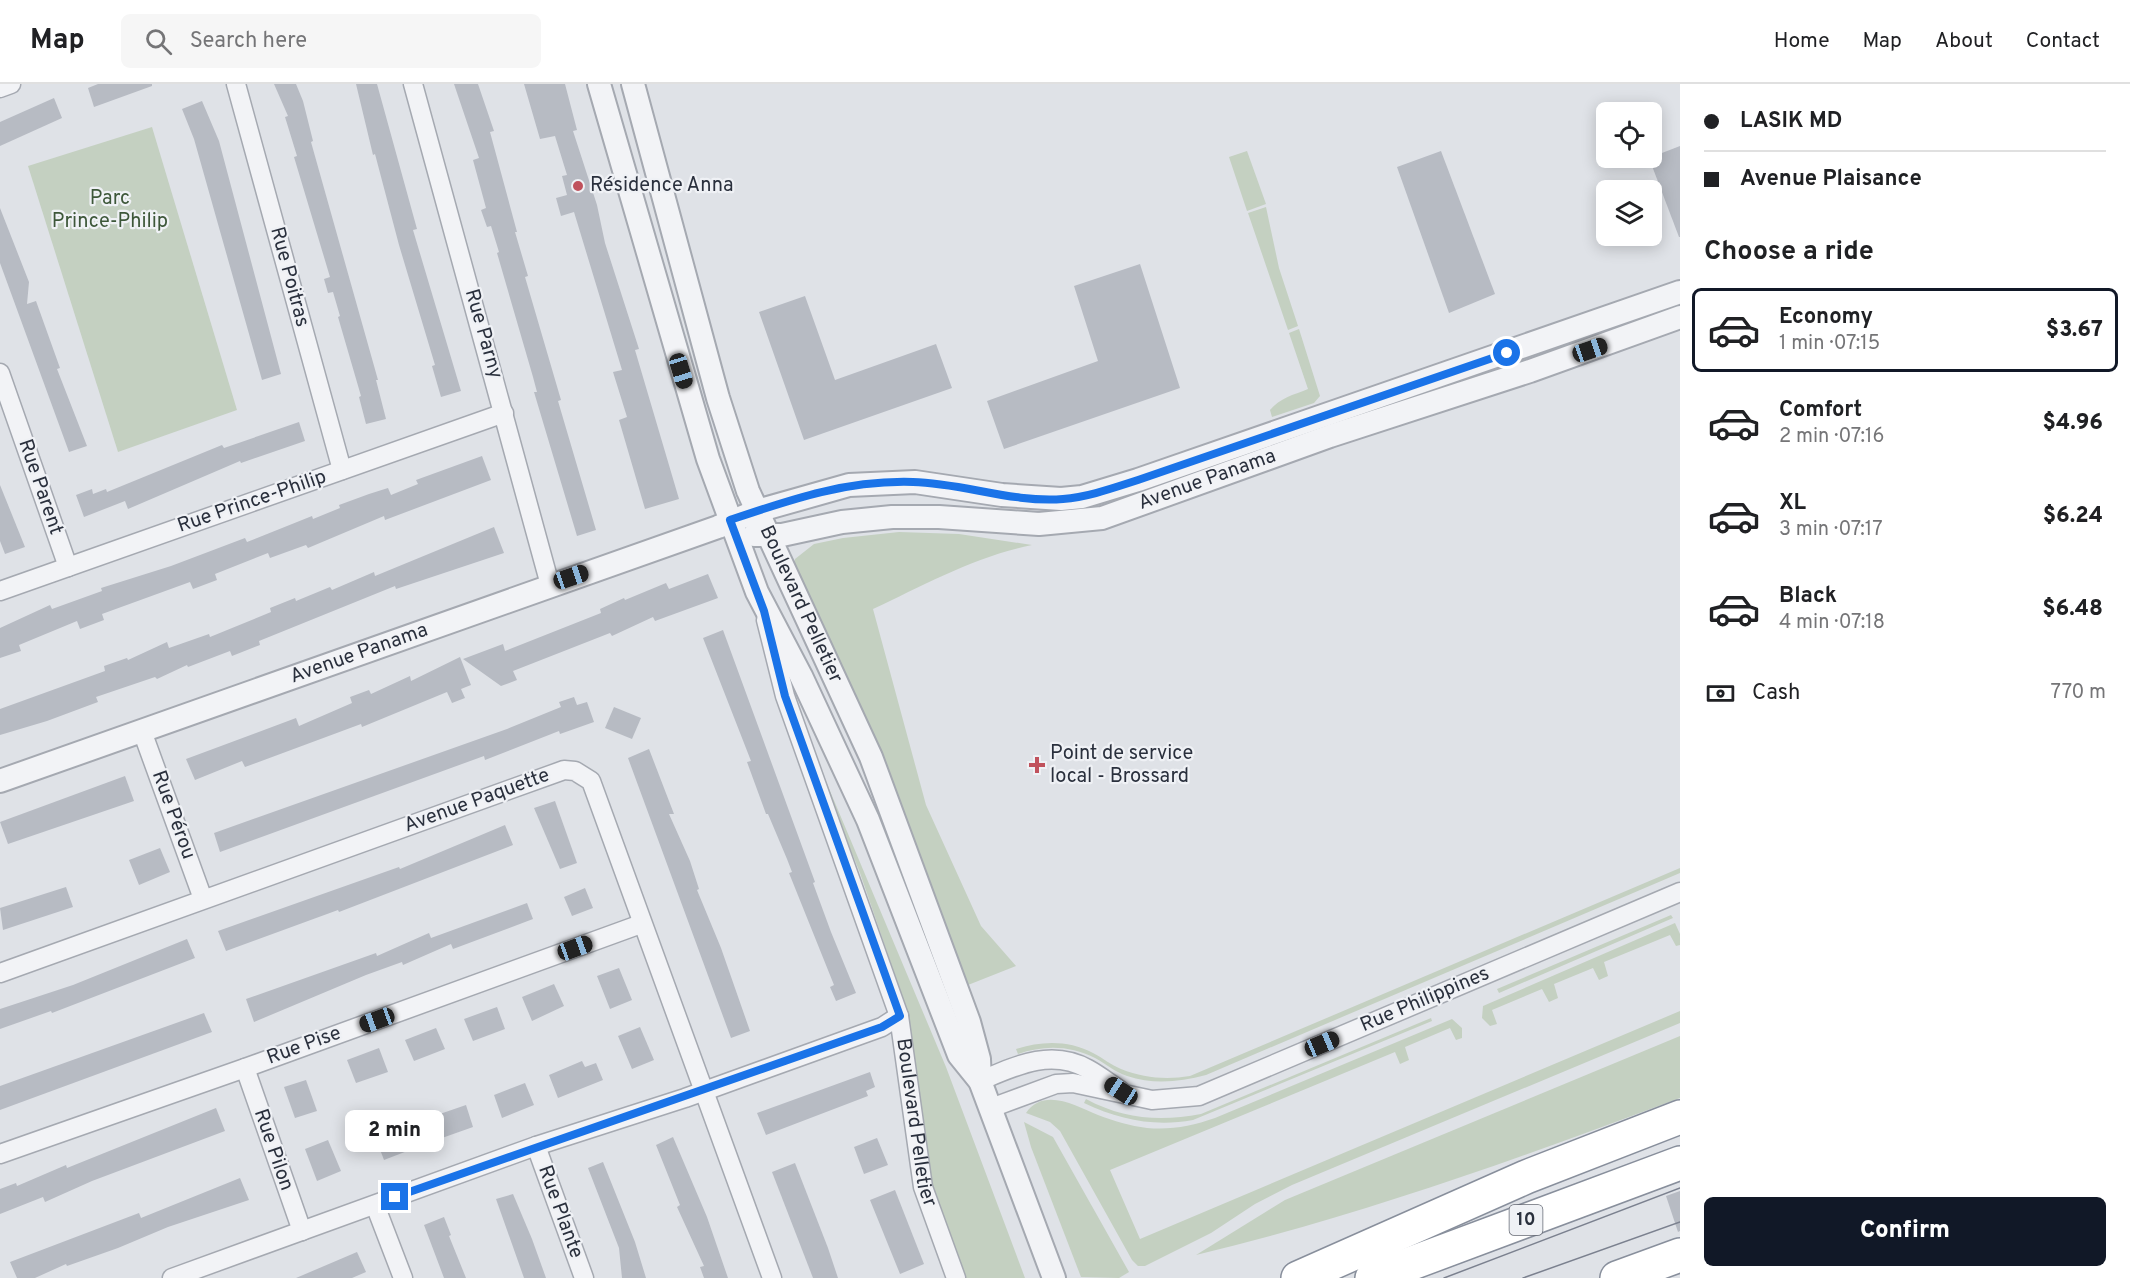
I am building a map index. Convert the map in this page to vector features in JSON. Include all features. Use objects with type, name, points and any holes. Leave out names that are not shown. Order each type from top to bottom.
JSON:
[{"type":"highway","points":[[1298,1278],[1526,1178],[1680,1117]]},
{"type":"highway","name":"10","points":[[1372,1278],[1680,1163]]},
{"type":"highway","points":[[1617,1278],[1664,1263],[1680,1255]]},
{"type":"street","points":[[0,88],[10,84]]},
{"type":"street","name":"Rue Poitras","points":[[236,84],[342,470]]},
{"type":"street","name":"Rue Parny","points":[[413,84],[550,585]]},
{"type":"street","name":"Boulevard Pelletier","points":[[599,84],[728,527],[757,592],[801,676],[868,820],[959,1055],[980,1081],[991,1108],[1054,1278]]},
{"type":"street","name":"Boulevard Pelletier","points":[[633,84],[718,398],[757,511],[766,535],[873,764],[969,1022],[979,1059],[980,1081]]},
{"type":"street","points":[[1675,293],[1679,320]]},
{"type":"street","name":"Avenue Panama","points":[[0,781],[550,585],[728,527],[757,511],[836,487],[915,482],[1038,498],[1082,497],[1138,480],[1675,293]]},
{"type":"street","name":"Avenue Panama","points":[[728,527],[766,535],[842,522],[892,517],[939,517],[1039,524],[1102,518],[1330,436],[1679,320]]},
{"type":"street","name":"Rue Parent","points":[[0,373],[68,567]]},
{"type":"street","name":"Rue Prince-Philip","points":[[0,591],[504,413]]},
{"type":"street","name":"Boulevard Pelletier","points":[[757,592],[785,696],[900,1016],[923,1187],[956,1278]]},
{"type":"street","name":"Rue Pérou","points":[[142,731],[203,898]]},
{"type":"street","name":"Avenue Paquette","points":[[0,973],[203,898],[564,770],[575,771],[591,781],[641,924],[772,1278]]},
{"type":"street","name":"Rue Philippines","points":[[991,1108],[1056,1084],[1073,1083],[1132,1098],[1174,1100],[1200,1096],[1680,892]]},
{"type":"street","name":"Rue Pise","points":[[0,1154],[246,1068],[641,924]]},
{"type":"street","points":[[172,1278],[536,1146],[703,1091],[882,1027],[900,1016]]},
{"type":"street","points":[[980,1081],[1028,1062],[1056,1059],[1088,1069],[1132,1098]]},
{"type":"street","name":"Rue Pilon","points":[[246,1068],[302,1231]]},
{"type":"street","name":"Rue Plante","points":[[536,1146],[584,1278]]},
{"type":"street","points":[[375,1205],[403,1278]]},
{"type":"green space","name":"Parc Prince-Philip","points":[[152,127],[237,410],[118,452],[28,166]]},
{"type":"green space","points":[[1247,151],[1266,204],[1247,211],[1229,157]]},
{"type":"green space","points":[[1266,207],[1279,268],[1298,326],[1288,330],[1248,213]]},
{"type":"green space","points":[[1299,329],[1320,396],[1314,403],[1272,417],[1270,410],[1278,402],[1308,389],[1289,333]]},
{"type":"green space","points":[[899,532],[959,534],[1032,545],[971,564],[873,609],[926,805],[981,926],[1016,966],[968,985],[885,763],[793,568],[795,559],[814,544],[843,538]]},
{"type":"green space","points":[[809,741],[946,1067],[1025,1278],[966,1278],[930,1183],[909,1016],[860,873],[807,742]]},
{"type":"green space","points":[[1680,868],[1680,873],[1206,1075],[1176,1081],[1147,1081],[1123,1074],[1095,1058],[1076,1051],[1047,1048],[1018,1054],[1016,1049],[1035,1044],[1065,1044],[1084,1049],[1130,1072],[1164,1078],[1190,1076]]},
{"type":"green space","points":[[1671,915],[1673,918],[1499,993],[1497,989]]},
{"type":"green space","points":[[1675,923],[1680,934],[1680,945],[1676,946],[1670,935],[1604,962],[1608,976],[1599,980],[1593,968],[1554,984],[1558,998],[1549,1002],[1542,989],[1492,1010],[1497,1024],[1490,1026],[1482,1018],[1483,1006]]},
{"type":"green space","points":[[1680,1011],[1680,1023],[1292,1185],[1255,1204],[1211,1233],[1145,1266],[1138,1266],[1132,1260],[1060,1131],[1050,1122],[1026,1113],[1033,1105],[1051,1100],[1070,1104],[1128,1125],[1173,1128],[1190,1125],[1215,1118],[1452,1019],[1462,1028],[1462,1038],[1456,1040],[1450,1028],[1405,1047],[1409,1060],[1400,1064],[1395,1052],[1110,1170],[1140,1239]]},
{"type":"green space","points":[[1431,1018],[1432,1021],[1193,1120],[1165,1123],[1124,1118],[1084,1103],[1086,1099],[1114,1111],[1142,1117],[1171,1118],[1201,1114]]},
{"type":"green space","points":[[1680,1036],[1680,1098],[1380,1204],[1196,1255],[1285,1200]]},
{"type":"green space","points":[[1024,1122],[1053,1137],[1129,1272],[1119,1278],[1081,1277],[1031,1147]]},
{"type":"building","points":[[98,84],[152,84],[152,86],[94,107],[88,88]]},
{"type":"building","points":[[274,84],[296,84],[303,101],[313,141],[311,142],[378,380],[376,380],[386,419],[366,424],[359,397],[361,396],[338,317],[340,316],[333,292],[328,293],[324,279],[330,277],[294,157],[297,156],[285,117],[288,116]]},
{"type":"building","points":[[356,84],[377,84],[417,229],[413,230],[461,391],[441,397],[432,366],[435,365],[399,245],[375,154],[373,155]]},
{"type":"building","points":[[454,84],[478,84],[494,131],[490,132],[528,276],[525,277],[596,530],[577,536],[534,392],[537,392],[497,253],[499,252],[491,226],[487,227],[481,210],[486,208],[473,160],[479,158]]},
{"type":"building","points":[[524,84],[565,84],[577,130],[573,131],[597,205],[605,243],[639,349],[635,350],[679,499],[645,509],[619,420],[627,417],[613,372],[622,370],[574,212],[561,216],[556,198],[567,195],[562,176],[567,175],[555,136],[540,139]]},
{"type":"building","points":[[54,98],[62,118],[0,146],[0,122]]},
{"type":"building","points":[[202,101],[219,141],[281,374],[262,380],[194,139],[182,109]]},
{"type":"building","points":[[1680,146],[1680,237],[1662,192],[1662,180],[1657,180],[1653,168],[1662,168],[1662,153]]},
{"type":"building","points":[[1441,151],[1495,294],[1449,313],[1397,167]]},
{"type":"building","points":[[0,208],[29,282],[27,304],[36,301],[60,368],[57,369],[87,446],[69,452],[0,263]]},
{"type":"building","points":[[1140,264],[1180,388],[1004,449],[987,401],[1098,361],[1074,286]]},
{"type":"building","points":[[805,296],[835,380],[936,344],[952,388],[804,440],[759,312]]},
{"type":"building","points":[[299,422],[305,441],[241,463],[240,461],[128,509],[125,501],[84,517],[76,495],[92,489],[93,494],[106,489],[107,492],[222,445],[224,448]]},
{"type":"building","points":[[482,456],[491,480],[385,520],[384,516],[308,548],[306,545],[270,558],[268,553],[215,574],[217,580],[193,589],[190,582],[102,614],[104,620],[80,629],[77,621],[19,645],[21,651],[0,658],[0,628],[50,605],[52,609],[102,591],[101,588],[171,566],[245,538],[247,542],[312,516],[313,519],[340,508],[339,505],[369,494],[388,488],[391,495],[418,484],[416,480]]},
{"type":"building","points":[[0,485],[25,547],[5,554],[0,541]]},
{"type":"building","points":[[494,527],[504,553],[396,589],[395,586],[259,641],[260,645],[232,656],[230,651],[188,667],[187,665],[157,679],[155,677],[96,697],[98,702],[0,735],[0,709],[105,671],[104,666],[127,658],[128,660],[167,642],[169,648],[209,634],[210,637],[271,612],[270,608],[295,598],[296,601],[330,587],[332,590],[374,572],[375,576]]},
{"type":"building","points":[[708,574],[718,598],[655,621],[653,617],[612,636],[610,633],[513,671],[517,680],[501,686],[463,659],[503,644],[505,651],[601,613],[600,609],[624,598],[625,600],[666,583],[669,589]]},
{"type":"building","points":[[723,630],[815,882],[813,883],[856,993],[836,1001],[830,987],[834,985],[789,873],[792,872],[787,859],[768,814],[766,814],[747,762],[751,761],[703,638]]},
{"type":"building","points":[[460,657],[471,685],[461,689],[465,698],[452,703],[447,692],[362,727],[361,724],[245,767],[242,761],[195,780],[186,759],[296,718],[299,726],[352,703],[350,697],[369,690],[371,694],[410,676],[411,681]]},
{"type":"building","points":[[574,697],[577,705],[587,702],[594,722],[560,734],[559,731],[485,760],[484,756],[220,852],[214,833],[507,729],[561,707],[559,702]]},
{"type":"building","points":[[614,707],[641,718],[632,739],[605,728]]},
{"type":"building","points":[[649,749],[674,814],[669,814],[690,861],[699,889],[697,890],[721,948],[750,1031],[731,1038],[628,758]]},
{"type":"building","points":[[125,776],[134,801],[8,844],[0,822]]},
{"type":"building","points":[[555,801],[577,863],[560,869],[534,808]]},
{"type":"building","points":[[505,825],[513,845],[339,912],[338,910],[226,951],[218,931],[399,867],[400,869]]},
{"type":"building","points":[[160,848],[170,872],[139,885],[129,860]]},
{"type":"building","points":[[66,887],[73,907],[3,930],[0,908]]},
{"type":"building","points":[[585,888],[593,908],[572,916],[564,897]]},
{"type":"building","points":[[527,903],[533,919],[453,949],[451,944],[403,965],[402,962],[366,975],[254,1022],[246,999],[376,953],[377,956],[429,933],[431,938]]},
{"type":"building","points":[[187,939],[195,958],[52,1013],[51,1011],[0,1029],[0,1009],[73,985]]},
{"type":"building","points":[[619,968],[632,1000],[610,1009],[597,976]]},
{"type":"building","points":[[554,984],[564,1006],[532,1021],[522,997]]},
{"type":"building","points":[[497,1007],[505,1029],[473,1041],[464,1019]]},
{"type":"building","points":[[204,1013],[212,1032],[0,1110],[0,1086]]},
{"type":"building","points":[[640,1027],[654,1060],[632,1069],[618,1036]]},
{"type":"building","points":[[436,1028],[445,1049],[414,1061],[405,1040]]},
{"type":"building","points":[[379,1048],[388,1072],[356,1083],[347,1060]]},
{"type":"building","points":[[582,1061],[585,1067],[596,1063],[603,1080],[558,1098],[549,1075]]},
{"type":"building","points":[[870,1072],[875,1087],[866,1091],[868,1096],[766,1135],[757,1113]]},
{"type":"building","points":[[306,1080],[317,1111],[295,1118],[284,1087]]},
{"type":"building","points":[[525,1083],[534,1105],[502,1118],[494,1095]]},
{"type":"building","points":[[466,1105],[473,1127],[442,1138],[434,1116]]},
{"type":"building","points":[[216,1108],[225,1131],[92,1181],[45,1202],[43,1197],[0,1214],[0,1189],[16,1183],[17,1186],[66,1165],[67,1168]]},
{"type":"building","points":[[407,1127],[415,1148],[384,1160],[376,1139]]},
{"type":"building","points":[[673,1137],[707,1217],[728,1278],[704,1278],[700,1267],[704,1266],[677,1207],[680,1205],[656,1145]]},
{"type":"building","points":[[877,1138],[888,1165],[864,1174],[854,1147]]},
{"type":"building","points":[[328,1140],[341,1171],[317,1181],[305,1149]]},
{"type":"building","points":[[603,1162],[635,1242],[646,1278],[622,1278],[619,1248],[588,1168]]},
{"type":"building","points":[[795,1163],[838,1278],[813,1278],[772,1172]]},
{"type":"building","points":[[240,1178],[249,1200],[168,1227],[118,1248],[67,1266],[66,1264],[35,1278],[17,1278],[10,1262],[139,1213],[141,1218]]},
{"type":"building","points":[[895,1190],[924,1264],[900,1274],[870,1200]]},
{"type":"building","points":[[1680,1191],[1680,1231],[1678,1232],[1666,1196]]},
{"type":"building","points":[[513,1194],[546,1278],[524,1278],[496,1199]]},
{"type":"building","points":[[444,1217],[466,1278],[444,1278],[424,1225]]},
{"type":"building","points":[[357,1252],[366,1272],[352,1278],[296,1278]]},
{"type":"tram line","points":[[1444,1278],[1680,1188]]},
{"type":"tram line","points":[[1523,1278],[1680,1222]]},
{"type":"place","name":"Résidence Anna","points":[[578,186]]},
{"type":"place","name":"Point de service local - Brossard","points":[[1037,765]]},
{"type":"route","points":[[395,1197],[536,1146],[685,1098],[882,1027],[900,1016],[785,696],[764,611],[730,520],[836,487],[894,482],[915,482],[1038,498],[1082,497],[1138,480],[1507,353]]}]
